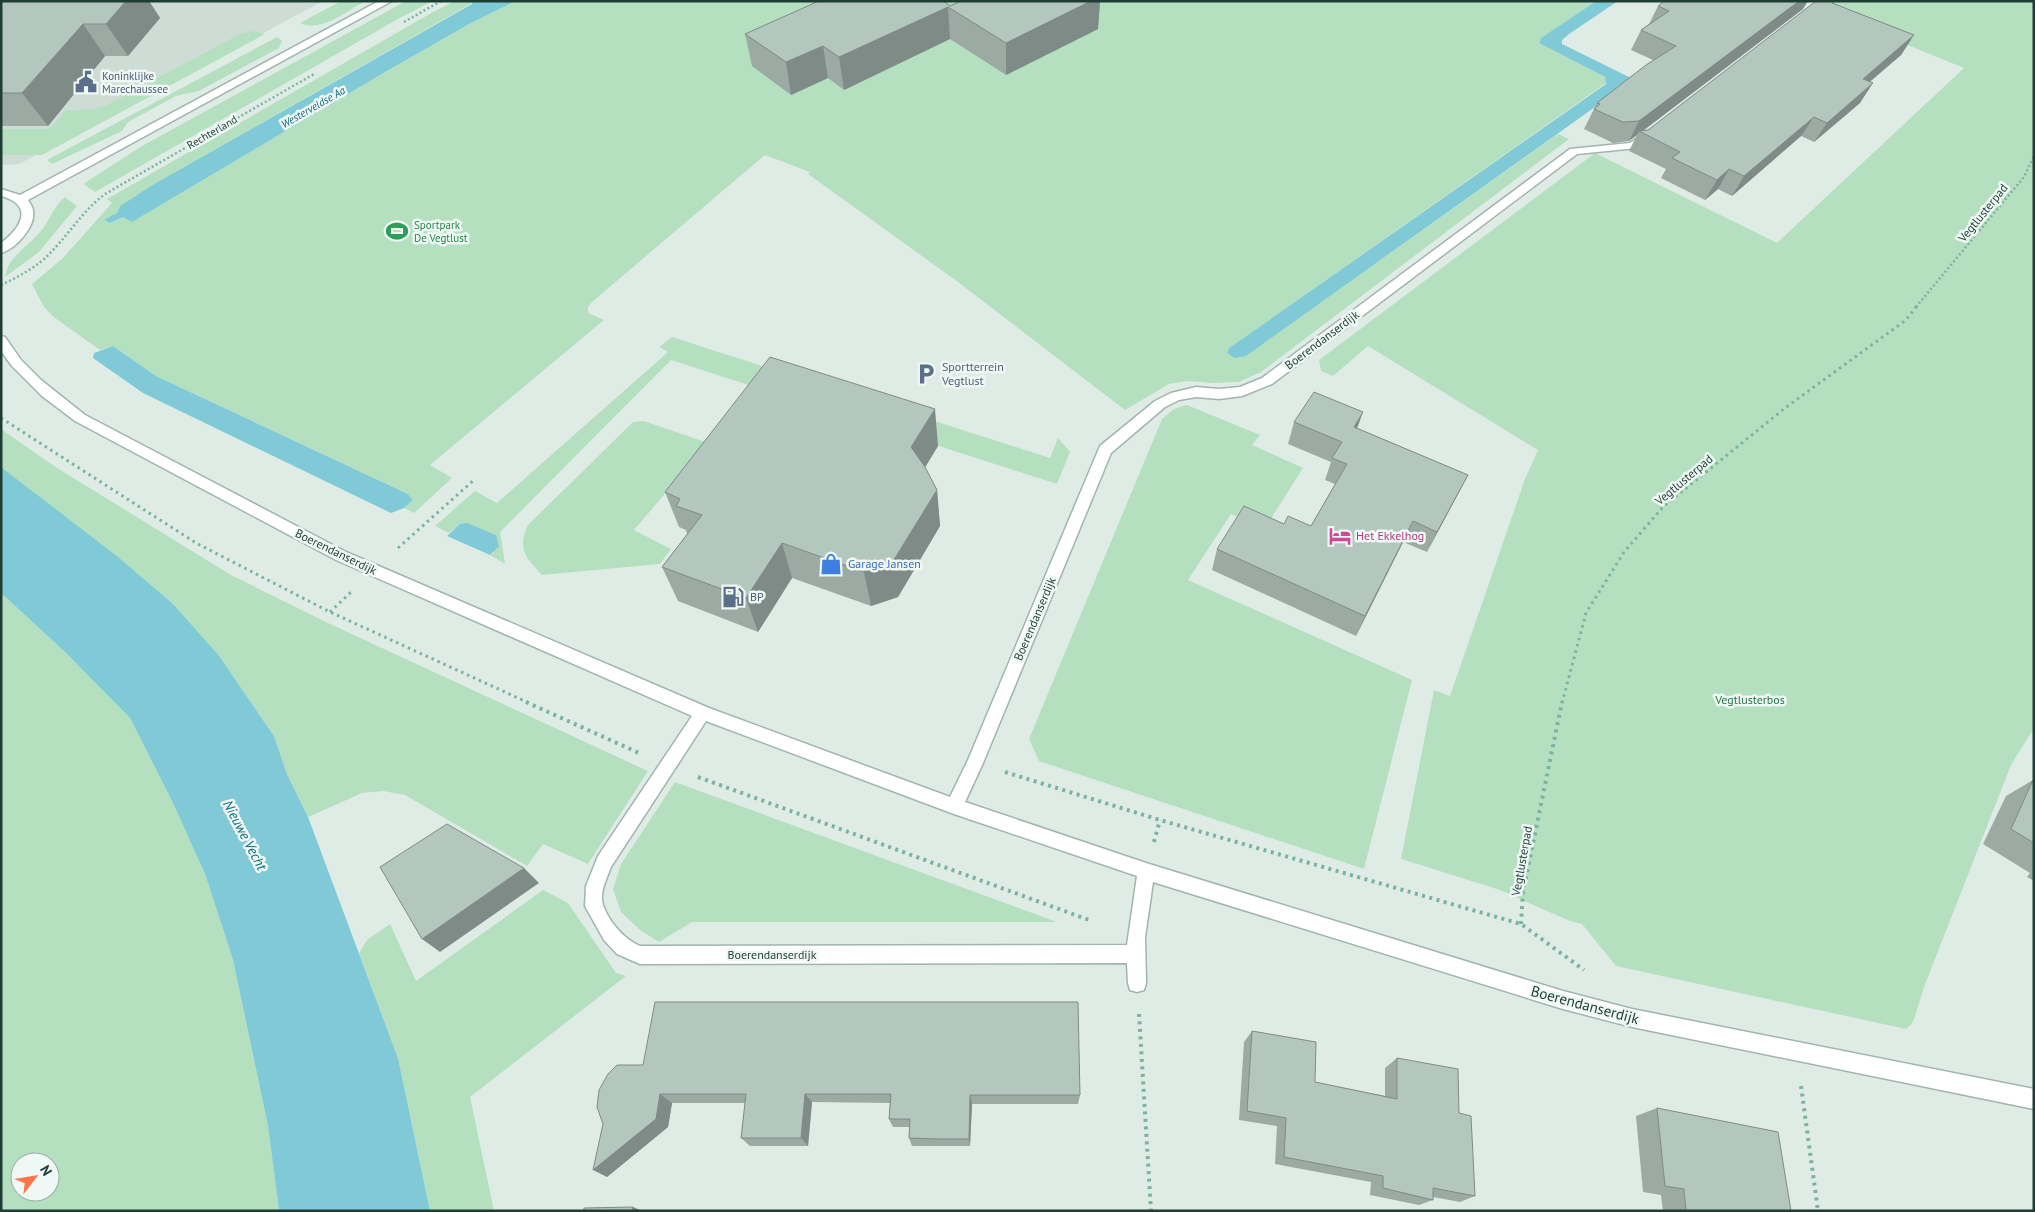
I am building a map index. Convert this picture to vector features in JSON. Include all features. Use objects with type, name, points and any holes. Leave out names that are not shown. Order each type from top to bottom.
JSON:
[{"type":"street","points":[[21,199],[387,1]]},
{"type":"street","name":"Boerendanserdijk","points":[[954,806],[975,763],[1105,450],[1160,404],[1176,396],[1196,392],[1219,394],[1242,391],[1267,381],[1574,151],[1633,146],[1656,128]]},
{"type":"street","points":[[1,192],[21,199],[27,204],[29,211],[28,219],[17,236],[1,249]]},
{"type":"street","name":"Boerendanserdijk","points":[[1,340],[22,369],[60,405],[80,418],[341,556],[703,713],[954,806],[1146,871],[1562,1000],[1632,1018],[2034,1099]]},
{"type":"street","name":"Boerendanserdijk","points":[[703,713],[604,862],[594,886],[594,906],[610,934],[623,948],[640,955],[1136,946]]},
{"type":"street","points":[[1137,983],[1136,946],[1146,871]]},
{"type":"path","points":[[398,26],[441,1]]},
{"type":"path","name":"Rechterland","points":[[1,285],[25,273],[50,254],[86,209],[105,194],[314,74]]},
{"type":"path","name":"Vegtlusterpad","points":[[975,763],[1160,820],[1521,924],[1524,892],[1561,706],[1586,613],[1624,552],[1671,501],[1785,408],[1906,320],[2024,177],[2034,156]]},
{"type":"path","points":[[1,418],[196,542],[330,612],[669,766],[1136,946]]},
{"type":"path","points":[[330,612],[475,479]]},
{"type":"path","points":[[1137,983],[1151,1211]]},
{"type":"path","points":[[1797,1051],[1818,1211]]},
{"type":"shaded area","name":"Koninklijke Marechaussee","points":[[1,1],[323,1],[19,164],[1,165]]},
{"type":"green space","points":[[341,1],[365,1],[325,23],[308,25],[300,23]]},
{"type":"green space","points":[[406,1],[433,1],[398,19],[95,192],[83,184],[142,146]]},
{"type":"green space","name":"Sportpark De Vegtlust","points":[[455,1],[474,2],[154,184],[120,206],[117,213],[105,221],[110,223],[123,217],[133,221],[380,75],[471,23],[516,1],[1596,1],[1541,38],[1539,43],[1605,77],[1606,83],[1229,348],[1227,353],[1246,356],[1558,134],[1569,139],[1261,372],[1239,382],[1187,381],[1169,384],[1125,410],[958,282],[808,174],[810,172],[765,155],[592,302],[588,307],[588,313],[604,320],[430,465],[452,478],[414,513],[404,508],[413,500],[408,494],[156,376],[113,346],[100,350],[55,318],[44,307],[32,284],[62,259],[112,203],[107,199]]},
{"type":"green space","name":"Vegtlusterbos","points":[[1816,1],[2034,1],[2034,728],[2011,765],[1924,987],[1913,1022],[1906,1029],[1616,966],[1582,924],[1570,921],[1500,890],[1401,859],[1434,690],[1450,696],[1525,479],[1538,450],[1368,346],[1333,376],[1321,371],[1319,360],[1595,153],[1777,243],[1964,68],[1811,6]]},
{"type":"green space","points":[[254,31],[265,34],[42,155],[1,155],[1,129],[50,129],[65,111],[92,109],[107,105],[240,34]]},
{"type":"green space","points":[[277,37],[282,41],[279,48],[199,91],[176,96],[128,122],[122,131],[52,164],[47,160]]},
{"type":"green space","points":[[65,197],[77,206],[39,252],[5,277],[14,257],[40,232],[57,205]]},
{"type":"green space","points":[[672,337],[1050,458],[1058,438],[1070,452],[1057,484],[671,360],[500,532],[505,564],[490,555],[494,553],[460,524],[449,533],[435,526],[475,491],[497,503],[668,352],[659,347]]},
{"type":"green space","points":[[1187,405],[1260,435],[1252,445],[1303,468],[1265,528],[1231,514],[1188,580],[1412,680],[1364,869],[1039,761],[1029,739],[1162,419],[1174,409]]},
{"type":"green space","points":[[644,421],[708,443],[634,530],[671,549],[660,564],[542,575],[524,552],[523,541],[528,525],[633,422]]},
{"type":"green space","points":[[1,429],[54,466],[231,575],[328,623],[648,771],[588,864],[543,844],[527,866],[405,795],[383,791],[362,793],[308,817],[287,774],[274,736],[220,657],[36,494],[1,467]]},
{"type":"green space","points":[[1,593],[65,652],[130,718],[172,801],[205,874],[233,960],[268,1126],[279,1211],[1,1211]]},
{"type":"green space","points":[[675,782],[1057,922],[692,922],[659,942],[640,930],[621,912],[613,889],[621,864]]},
{"type":"green space","points":[[543,890],[568,903],[616,973],[626,976],[470,1097],[494,1211],[430,1211],[398,1058],[359,953],[367,940],[390,924],[416,981]]},
{"type":"water","name":"Westerveldse Aa","points":[[473,1],[516,1],[471,23],[380,75],[132,222],[123,217],[110,223],[104,220],[117,213],[120,206],[154,184],[472,4]]},
{"type":"water","points":[[1596,1],[1618,1],[1569,34],[1562,40],[1562,44],[1631,78],[1630,82],[1246,356],[1235,358],[1227,353],[1229,348],[1606,84],[1605,77],[1539,43],[1541,38]]},
{"type":"water","points":[[113,346],[156,376],[408,494],[413,500],[404,508],[391,513],[143,393],[93,358],[94,353]]},
{"type":"water","name":"Nieuwe Vecht","points":[[1,467],[118,557],[173,604],[220,657],[274,736],[287,774],[308,817],[398,1058],[430,1211],[279,1211],[268,1126],[233,960],[205,874],[172,801],[130,718],[65,652],[1,593]]},
{"type":"water","points":[[467,523],[496,535],[499,546],[490,555],[447,536],[460,524]]},
{"type":"building","points":[[1,1],[126,1],[106,24],[83,24],[22,93],[1,93]]},
{"type":"building","points":[[819,1],[943,1],[950,6],[961,1],[1091,1],[1006,43],[948,7],[839,57],[823,46],[786,62],[745,34]]},
{"type":"building","points":[[1664,1],[1799,1],[1639,121],[1623,122],[1594,109],[1600,104],[1597,103],[1646,65],[1676,46],[1641,30],[1669,11],[1658,6]]},
{"type":"building","points":[[1816,1],[1834,1],[1832,3],[1914,35],[1863,79],[1873,83],[1827,123],[1814,117],[1744,176],[1729,169],[1717,180],[1672,158],[1680,152],[1639,131],[1648,130]]},
{"type":"building","points":[[770,357],[935,409],[911,447],[925,467],[937,490],[892,563],[864,572],[782,543],[746,598],[662,567],[702,515],[676,506],[680,499],[665,492]]},
{"type":"building","points":[[1314,392],[1363,412],[1354,427],[1468,475],[1437,532],[1413,521],[1365,616],[1217,549],[1244,506],[1284,524],[1288,516],[1311,526],[1347,464],[1332,458],[1342,442],[1294,422]]},
{"type":"building","points":[[2034,780],[2034,843],[2011,829]]},
{"type":"building","points":[[447,824],[524,868],[422,939],[380,867]]},
{"type":"building","points":[[655,1002],[1078,1002],[1080,1095],[970,1095],[969,1139],[939,1139],[909,1138],[910,1119],[889,1119],[891,1094],[805,1094],[801,1138],[741,1138],[746,1094],[660,1094],[656,1119],[593,1170],[603,1124],[597,1107],[599,1090],[608,1074],[617,1065],[643,1065]]},
{"type":"building","points":[[1252,1031],[1316,1042],[1315,1082],[1397,1099],[1397,1058],[1458,1069],[1459,1113],[1471,1116],[1475,1196],[1433,1188],[1433,1200],[1383,1188],[1383,1176],[1284,1157],[1286,1118],[1247,1111]]},
{"type":"building","points":[[1657,1108],[1778,1132],[1791,1211],[1686,1211],[1684,1189],[1665,1186]]},
{"type":"building","points":[[633,1207],[632,1211],[584,1211],[584,1208]]},
{"type":"place","name":"Koninklijke Marechaussee","points":[[86,82]]},
{"type":"place","name":"Sportpark De Vegtlust","points":[[397,231]]},
{"type":"place","name":"Sportterrein Vegtlust","points":[[926,374]]},
{"type":"place","name":"Het Ekkelhog","points":[[1340,536]]},
{"type":"place","name":"Garage Jansen","points":[[831,564]]},
{"type":"place","name":"BP","points":[[733,597]]}]
